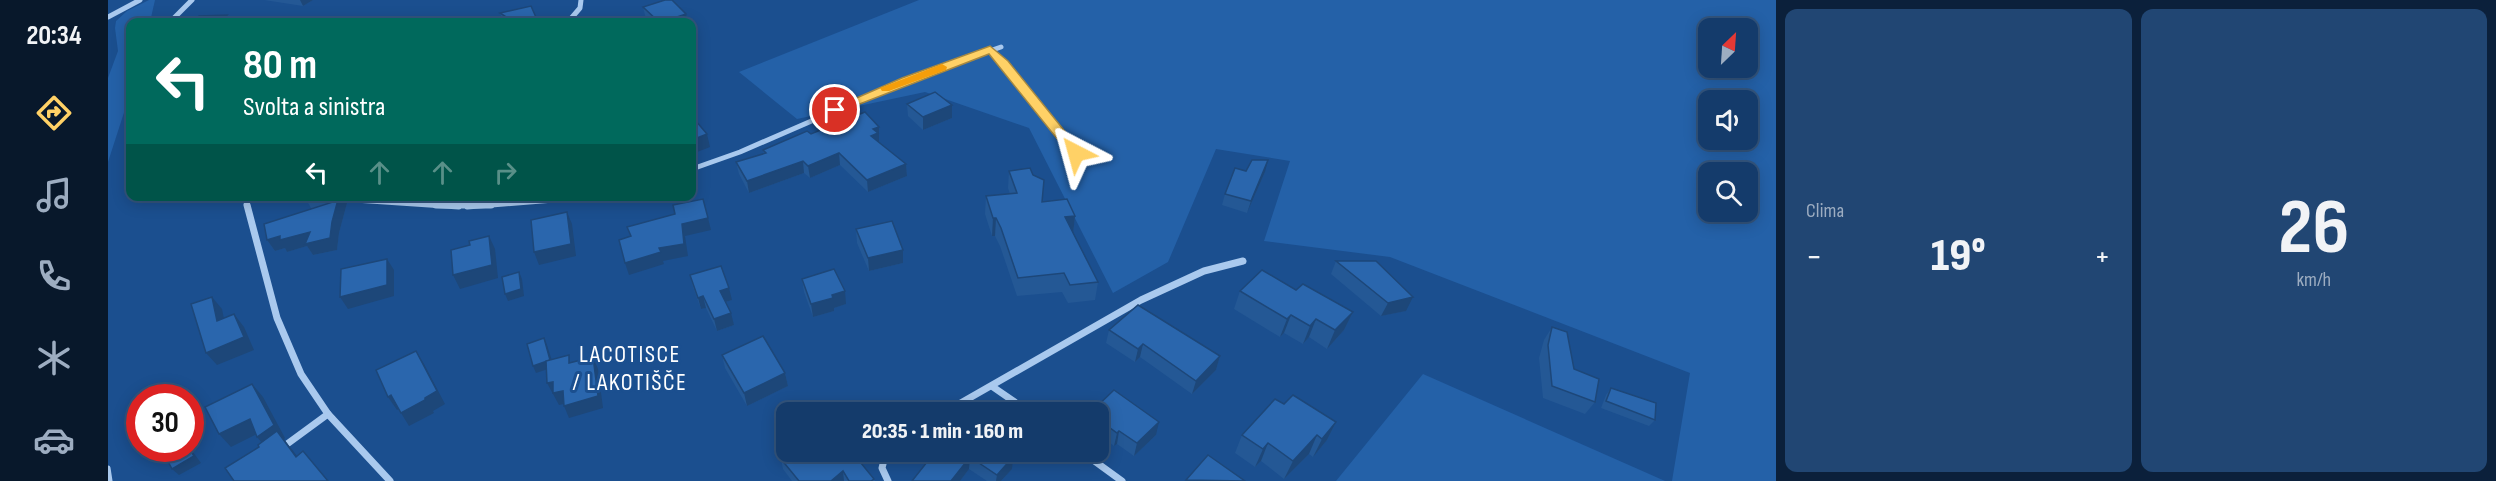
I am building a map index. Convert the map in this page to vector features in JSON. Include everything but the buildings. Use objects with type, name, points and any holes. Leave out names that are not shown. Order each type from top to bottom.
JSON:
[{"type":"street","points":[[108,17],[140,0]]},
{"type":"street","points":[[174,18],[192,0]]},
{"type":"street","points":[[571,18],[580,8],[581,0]]},
{"type":"street","points":[[696,168],[740,152],[906,80],[1001,47]]},
{"type":"street","points":[[990,50],[1076,153]]},
{"type":"street","points":[[246,201],[277,318],[301,374],[328,414],[390,481]]},
{"type":"street","points":[[375,201],[464,207],[559,201]]},
{"type":"street","points":[[964,402],[1141,300],[1204,271],[1243,261]]},
{"type":"street","points":[[993,387],[1015,402]]},
{"type":"street","points":[[276,451],[328,414]]},
{"type":"street","points":[[884,462],[882,468],[888,481]]},
{"type":"street","points":[[1096,462],[1122,481]]},
{"type":"lane","points":[[108,468],[110,481]]},
{"type":"shaded area","points":[[149,0],[155,0],[151,18],[126,18],[126,106],[108,162],[108,78],[118,51],[116,21],[127,11]]},
{"type":"shaded area","points":[[919,0],[1776,0],[1776,481],[1672,481],[1690,373],[1390,257],[1264,241],[1290,161],[1216,149],[1168,262],[1113,293],[1029,128],[925,92],[797,119],[739,72]]},
{"type":"shaded area","points":[[1423,374],[1665,481],[1336,481]]},
{"type":"slow traffic","points":[[885,88],[942,67]]},
{"type":"district","name":"LACOTISCE / LAKOTIŠČE","points":[[630,368]]},
{"type":"route","points":[[835,110],[906,80],[990,50],[1076,153]]}]
